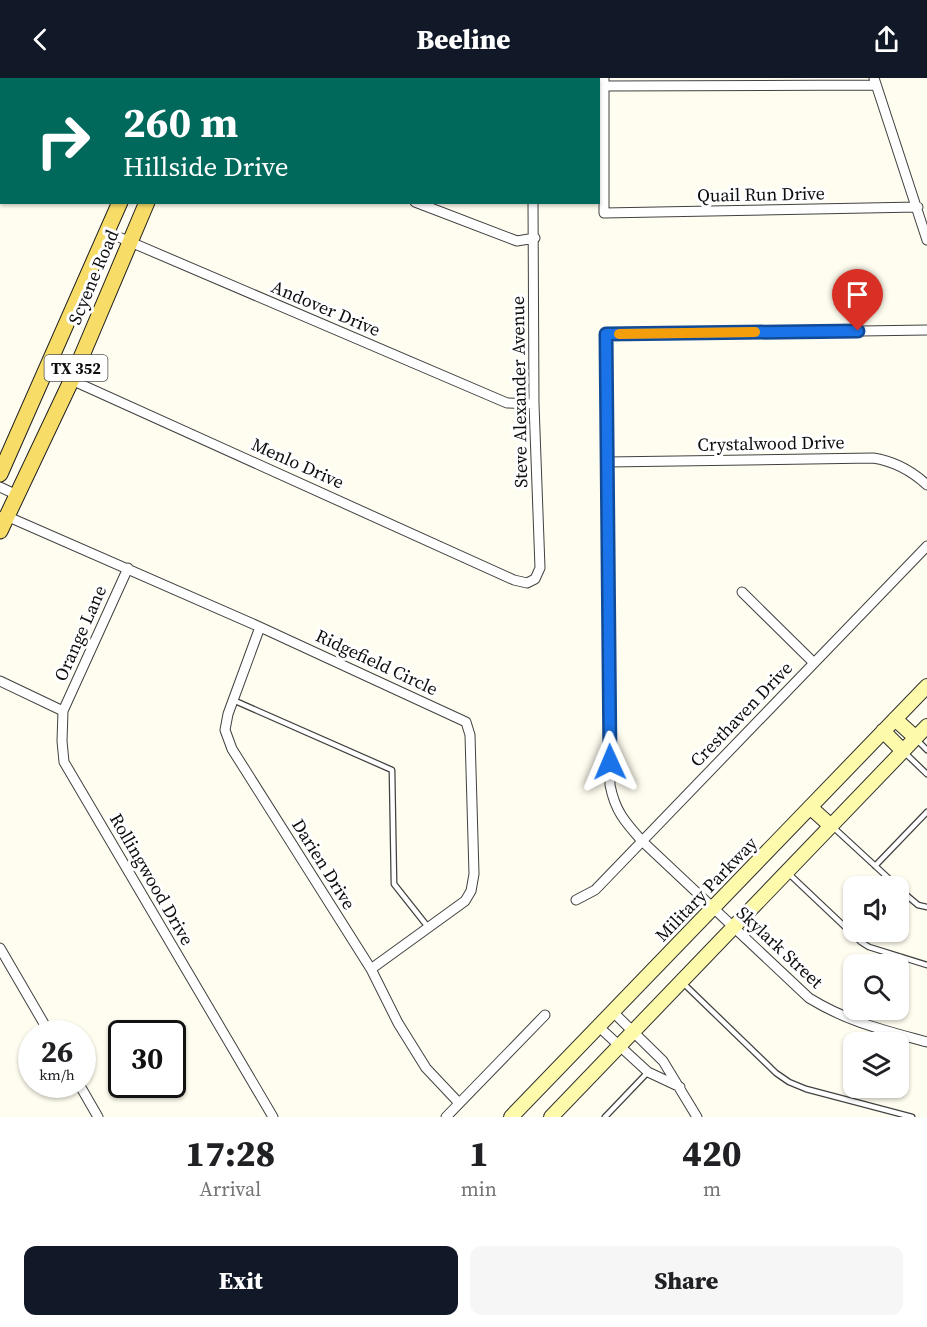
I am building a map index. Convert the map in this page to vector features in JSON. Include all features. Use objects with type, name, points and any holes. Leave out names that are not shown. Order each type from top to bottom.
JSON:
[{"type":"main road","name":"Scyene Road","points":[[0,474],[119,204]]},
{"type":"main road","name":"Scyene Road","points":[[0,531],[3,515],[17,495],[72,379],[146,204]]},
{"type":"main road","name":"Military Parkway","points":[[510,1117],[927,686]]},
{"type":"main road","points":[[895,718],[916,738]]},
{"type":"main road","points":[[551,1117],[927,726]]},
{"type":"main road","points":[[883,730],[903,751]]},
{"type":"main road","points":[[810,807],[831,826]]},
{"type":"street","points":[[604,82],[875,82],[927,240]]},
{"type":"street","name":"Quail Run Drive","points":[[604,82],[604,213],[918,207]]},
{"type":"street","points":[[420,204],[517,241],[535,238]]},
{"type":"street","name":"Steve Alexander Avenue","points":[[533,204],[534,405],[540,540],[540,568],[534,579]]},
{"type":"street","name":"Andover Drive","points":[[107,232],[507,403],[534,405]]},
{"type":"street","name":"Skylark Street","points":[[927,330],[606,334],[610,785],[613,802],[620,816],[642,841],[809,998],[831,1012],[856,1022],[927,1042]]},
{"type":"street","name":"Menlo Drive","points":[[47,369],[514,580],[527,583],[534,579]]},
{"type":"street","name":"Crystalwood Drive","points":[[608,462],[873,458],[894,463],[927,485]]},
{"type":"street","points":[[0,488],[17,495]]},
{"type":"street","name":"Ridgefield Circle","points":[[3,515],[260,627],[466,722],[470,735],[474,874],[471,891],[465,900],[371,969]]},
{"type":"street","name":"Cresthaven Drive","points":[[576,900],[595,890],[927,546]]},
{"type":"street","name":"Orange Lane","points":[[63,711],[128,568]]},
{"type":"street","points":[[742,592],[814,663]]},
{"type":"street","name":"Darien Drive","points":[[260,627],[228,714],[225,730],[232,749],[371,969],[398,1023],[426,1068],[459,1103]]},
{"type":"street","points":[[0,681],[63,711]]},
{"type":"street","name":"Rollingwood Drive","points":[[63,711],[64,762],[273,1117]]},
{"type":"street","points":[[0,948],[42,1020]]},
{"type":"street","points":[[613,1012],[663,1061],[697,1117]]},
{"type":"street","points":[[446,1117],[545,1015]]},
{"type":"street","points":[[599,1027],[648,1072],[680,1087]]},
{"type":"street","points":[[87,1098],[98,1117]]},
{"type":"lane","points":[[233,699],[392,770],[394,884],[428,927]]},
{"type":"lane","points":[[916,738],[927,750]]},
{"type":"lane","points":[[903,751],[927,774]]},
{"type":"lane","points":[[875,866],[927,812]]},
{"type":"lane","points":[[831,826],[886,876]]},
{"type":"lane","points":[[787,872],[827,912],[869,947],[927,965]]},
{"type":"lane","points":[[909,897],[918,905],[927,906]]},
{"type":"lane","points":[[682,982],[776,1073],[789,1082],[806,1089],[912,1117]]},
{"type":"lane","points":[[605,1117],[648,1072]]},
{"type":"slow traffic","points":[[619,334],[755,332]]},
{"type":"route","points":[[610,762],[606,334],[858,331]]}]
